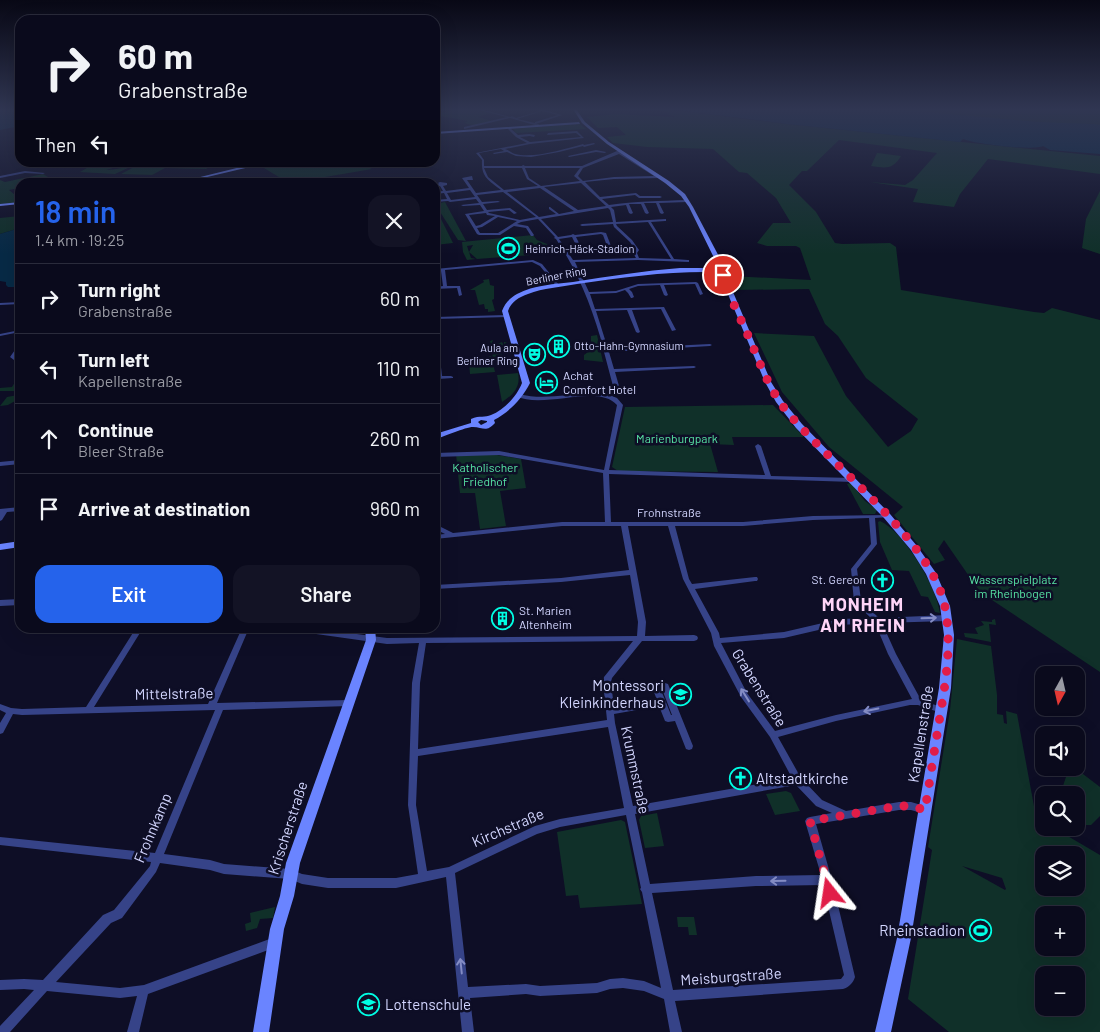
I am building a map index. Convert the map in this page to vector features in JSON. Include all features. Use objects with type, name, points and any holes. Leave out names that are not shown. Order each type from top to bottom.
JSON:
[{"type":"street","points":[[481,157],[483,160],[482,167],[487,178],[501,191],[526,206],[539,218],[556,238],[583,282],[594,310],[616,386],[610,396]]},
{"type":"street","points":[[607,157],[582,168],[576,175],[609,206],[614,214],[612,216],[614,222],[637,250],[635,253],[638,259]]},
{"type":"street","name":"Kapellenstraße","points":[[628,157],[679,192],[687,201],[720,270],[774,394],[799,426],[887,516],[924,560],[943,598],[947,618],[949,649],[941,710],[904,938],[883,1032]]},
{"type":"street","points":[[565,166],[569,161]]},
{"type":"street","points":[[522,166],[526,175],[538,186],[578,212]]},
{"type":"street","points":[[482,167],[565,166],[582,168]]},
{"type":"street","points":[[199,178],[247,167]]},
{"type":"street","points":[[0,177],[25,172],[43,173]]},
{"type":"street","points":[[440,201],[581,181],[658,177],[673,191]]},
{"type":"street","points":[[477,181],[466,181],[483,203],[487,212],[520,221],[626,203],[687,201]]},
{"type":"street","points":[[442,188],[454,187]]},
{"type":"street","points":[[442,188],[473,190]]},
{"type":"street","points":[[442,188],[449,200]]},
{"type":"street","points":[[599,198],[636,194],[660,197]]},
{"type":"street","points":[[463,205],[498,202]]},
{"type":"street","points":[[642,202],[647,213]]},
{"type":"street","points":[[657,202],[662,213]]},
{"type":"street","points":[[626,203],[631,213]]},
{"type":"street","points":[[0,205],[15,204]]},
{"type":"street","points":[[550,208],[559,215]]},
{"type":"street","points":[[513,212],[505,210],[468,214],[479,234],[484,235],[499,234],[520,221]]},
{"type":"street","points":[[475,227],[482,226],[498,216]]},
{"type":"street","points":[[582,225],[664,220]]},
{"type":"street","points":[[649,221],[673,260]]},
{"type":"street","points":[[515,225],[527,227],[532,235]]},
{"type":"street","points":[[556,238],[601,232],[605,234],[609,246]]},
{"type":"street","points":[[573,235],[580,249]]},
{"type":"street","points":[[572,262],[638,259],[688,261]]},
{"type":"street","points":[[445,288],[443,270],[533,261],[539,263],[558,286]]},
{"type":"street","name":"Berliner Ring","points":[[506,316],[506,307],[515,298],[530,291],[650,271],[720,270]]},
{"type":"street","points":[[588,294],[616,292],[638,285],[696,283],[701,294]]},
{"type":"street","points":[[661,284],[666,295]]},
{"type":"street","points":[[440,288],[459,287],[460,296]]},
{"type":"street","points":[[626,289],[632,297]]},
{"type":"street","points":[[0,304],[15,303]]},
{"type":"street","points":[[594,310],[662,308],[674,330]]},
{"type":"street","points":[[629,309],[638,332]]},
{"type":"street","points":[[440,318],[506,316],[526,378],[525,387],[518,396],[500,414],[490,419],[491,423],[487,426],[475,424],[440,437]]},
{"type":"street","points":[[0,335],[15,332]]},
{"type":"street","points":[[605,351],[710,345]]},
{"type":"street","points":[[14,359],[12,357],[15,353]]},
{"type":"street","points":[[612,371],[694,366]]},
{"type":"street","points":[[440,378],[451,377]]},
{"type":"street","points":[[518,396],[540,399],[590,395],[610,396],[618,400],[620,405],[606,472],[608,522]]},
{"type":"street","points":[[758,446],[770,477]]},
{"type":"street","points":[[440,453],[499,453],[606,472],[853,480]]},
{"type":"street","points":[[0,464],[15,462]]},
{"type":"street","points":[[0,519],[3,511]]},
{"type":"street","name":"Frohnstraße","points":[[440,536],[562,524],[608,522],[624,524],[743,524],[839,517],[872,518],[887,516]]},
{"type":"street","points":[[872,518],[874,544],[854,568],[858,598],[864,609],[877,620],[889,648],[918,702]]},
{"type":"street","points":[[624,524],[642,622],[642,637]]},
{"type":"street","name":"Grabenstraße","points":[[671,524],[686,579],[715,633],[721,652],[744,694],[773,735],[798,781],[819,803],[845,814]]},
{"type":"street","points":[[440,528],[451,534]]},
{"type":"street","points":[[0,547],[15,545]]},
{"type":"street","points":[[440,587],[561,580],[633,572]]},
{"type":"street","points":[[690,587],[755,579]]},
{"type":"street","points":[[0,603],[15,602]]},
{"type":"street","points":[[717,641],[784,634],[840,622],[947,618]]},
{"type":"street","points":[[88,710],[136,633]]},
{"type":"street","name":"Frohnkamp","points":[[46,987],[107,919],[118,914],[148,876],[157,858],[244,633]]},
{"type":"street","points":[[327,633],[371,640],[694,638]]},
{"type":"street","points":[[370,633],[371,640]]},
{"type":"street","name":"Krummstraße","points":[[642,637],[608,677],[610,712],[676,1032]]},
{"type":"street","name":"Krischerstraße","points":[[261,1032],[275,942],[287,896],[290,874],[371,640]]},
{"type":"street","points":[[423,640],[416,683],[412,805],[423,877]]},
{"type":"street","points":[[677,717],[668,719],[656,688],[665,686],[689,746]]},
{"type":"street","points":[[610,712],[662,702]]},
{"type":"street","points":[[773,735],[836,718],[918,702],[941,710]]},
{"type":"street","name":"Mittelstraße","points":[[0,707],[11,711],[349,703]]},
{"type":"street","points":[[0,731],[11,711]]},
{"type":"street","points":[[413,753],[611,722]]},
{"type":"street","name":"Kirchstraße","points":[[0,842],[210,864],[224,869],[290,874],[302,879],[345,884],[396,883],[450,871],[535,830],[560,823],[798,781]]},
{"type":"street","points":[[850,977],[827,880],[810,821],[899,806],[911,806],[925,810]]},
{"type":"street","points":[[450,871],[468,1032]]},
{"type":"street","points":[[646,889],[739,882],[827,880]]},
{"type":"street","points":[[0,985],[24,984],[120,993],[144,990],[275,942]]},
{"type":"street","name":"Meisburgstraße","points":[[464,993],[526,989],[540,991],[578,989],[623,983],[644,986],[669,996],[843,984],[850,977]]},
{"type":"street","points":[[2,1032],[46,987]]},
{"type":"street","points":[[133,1032],[144,990]]},
{"type":"green space","name":"Wasserspielplatz im Rheinbogen","points":[[722,157],[821,157],[807,171],[802,171],[789,185],[816,212],[835,243],[890,243],[896,247],[901,290],[1034,312],[1044,313],[1052,308],[1100,320],[1100,672],[980,592],[944,540],[938,549],[945,560],[934,564],[894,515],[903,507],[829,447],[782,392],[754,333],[814,336],[846,396],[888,447],[911,431],[918,419],[866,378],[838,336],[825,324],[809,289],[734,290],[729,276],[811,280],[800,248],[796,246],[767,246],[757,243],[773,223],[791,223],[776,198],[747,173],[739,172]]},
{"type":"green space","points":[[875,157],[900,157],[892,166],[871,166]]},
{"type":"green space","points":[[933,157],[1100,157],[1100,174],[988,159],[960,194],[954,207],[913,202],[918,189],[870,182],[905,185],[913,180]]},
{"type":"green space","points":[[89,167],[116,167],[106,170],[113,170],[130,167],[115,174],[80,172]]},
{"type":"green space","points":[[134,167],[209,167],[206,169],[165,168],[152,175],[121,174]]},
{"type":"green space","points":[[367,167],[372,169],[319,178],[280,178],[264,168]]},
{"type":"green space","points":[[43,174],[48,177],[45,178],[24,178]]},
{"type":"green space","points":[[0,180],[5,182],[15,180],[15,189],[9,190],[15,195],[15,202],[0,204]]},
{"type":"green space","points":[[1100,191],[1100,254],[1082,248],[1086,219]]},
{"type":"green space","points":[[445,202],[466,241],[458,240],[440,212],[440,203]]},
{"type":"green space","points":[[15,216],[15,230],[0,234],[0,218]]},
{"type":"green space","points":[[440,217],[453,243],[440,244]]},
{"type":"green space","name":"Heinrich-Häck-Stadion","points":[[533,235],[537,240],[547,244],[549,249],[548,251],[532,255],[477,259],[469,252],[471,258],[476,259],[467,260],[463,252],[462,242]],"holes":[[[473,245],[469,252],[467,246]]]},
{"type":"green space","points":[[489,279],[490,285],[494,286],[494,299],[492,300],[495,311],[488,312],[484,304],[479,305],[475,290],[470,290],[484,282],[483,280]]},
{"type":"green space","points":[[597,335],[603,362],[584,360],[584,355],[588,352],[587,349],[590,349],[585,347],[591,345],[591,336]]},
{"type":"green space","points":[[493,340],[492,343],[498,346],[497,344],[502,342],[504,346],[504,342],[507,342],[505,343],[511,349],[501,350],[503,359],[493,359],[492,351],[481,351],[480,347],[487,347],[491,344],[490,341]]},
{"type":"green space","points":[[491,356],[495,372],[470,374],[469,362],[485,361],[485,358]]},
{"type":"green space","points":[[518,373],[519,378],[515,390],[502,402],[497,375]]},
{"type":"green space","points":[[15,382],[15,391],[0,391],[0,388],[12,387]]},
{"type":"green space","points":[[15,396],[15,401],[8,405],[0,406],[7,397]]},
{"type":"green space","name":"Marienburgpark","points":[[773,405],[804,437],[732,437],[734,445],[710,444],[718,472],[618,471],[612,467],[625,407]]},
{"type":"green space","name":"Katholischer Friedhof","points":[[456,454],[497,455],[521,459],[526,488],[500,491],[506,526],[480,529],[475,493],[460,493]]},
{"type":"green space","points":[[851,483],[865,501],[877,510],[875,514],[863,514],[847,484]]},
{"type":"green space","points":[[880,521],[899,536],[918,561],[933,589],[940,613],[935,612],[928,597],[921,596],[909,571],[892,570],[880,542],[878,522]]},
{"type":"green space","points":[[995,619],[996,625],[989,624],[991,642],[965,637],[964,633],[978,634],[975,628],[984,625],[981,621],[992,622]]},
{"type":"green space","points":[[957,639],[991,646],[997,695],[997,714],[1003,715],[1004,723],[1007,724],[1006,711],[1017,714],[1035,812],[1035,836],[1068,836],[1085,846],[1035,846],[1035,896],[1085,896],[1085,846],[1100,855],[1100,1032],[949,1032],[908,999],[932,850],[928,847],[950,710]],"holes":[[[962,866],[1002,878],[1006,889],[1005,890]]]},
{"type":"green space","points":[[1066,776],[1085,776],[1100,787],[1100,816],[1091,825],[1085,825],[1085,786],[1063,786]]},
{"type":"green space","points":[[786,791],[791,793],[800,811],[775,815],[766,794]]},
{"type":"green space","points":[[657,813],[664,846],[645,848],[639,820],[641,816]]},
{"type":"green space","points":[[621,820],[625,822],[642,904],[580,908],[578,895],[566,896],[557,832]]},
{"type":"green space","points":[[275,907],[273,918],[260,919],[257,928],[246,931],[245,924],[251,922],[250,913]]},
{"type":"green space","points":[[677,917],[694,917],[697,935],[689,935],[688,927],[678,927]]},
{"type":"water","points":[[15,230],[15,287],[8,287],[6,282],[0,281],[0,234]]},
{"type":"place","name":"Heinrich-Häck-Stadion","points":[[509,249]]},
{"type":"place","name":"Otto-Hahn-Gymnasium","points":[[558,346]]},
{"type":"place","name":"Aula am Berliner Ring","points":[[534,354]]},
{"type":"place","name":"Achat Comfort Hotel","points":[[547,383]]},
{"type":"place","name":"St. Gereon","points":[[882,580]]},
{"type":"place","name":"St. Marien Altenheim","points":[[503,618]]},
{"type":"place","name":"Montessori Kleinkinderhaus","points":[[680,695]]},
{"type":"place","name":"Altstadtkirche","points":[[740,779]]},
{"type":"place","name":"Rheinstadion","points":[[981,931]]},
{"type":"place","name":"Lottenschule","points":[[369,1005]]},
{"type":"district","name":"MONHEIM AM RHEIN","points":[[863,615]]},
{"type":"route","points":[[723,275],[724,282],[774,394],[799,426],[887,516],[924,560],[943,598],[945,606],[949,635],[947,672],[925,810],[911,806],[899,806],[810,821],[830,893]]}]
